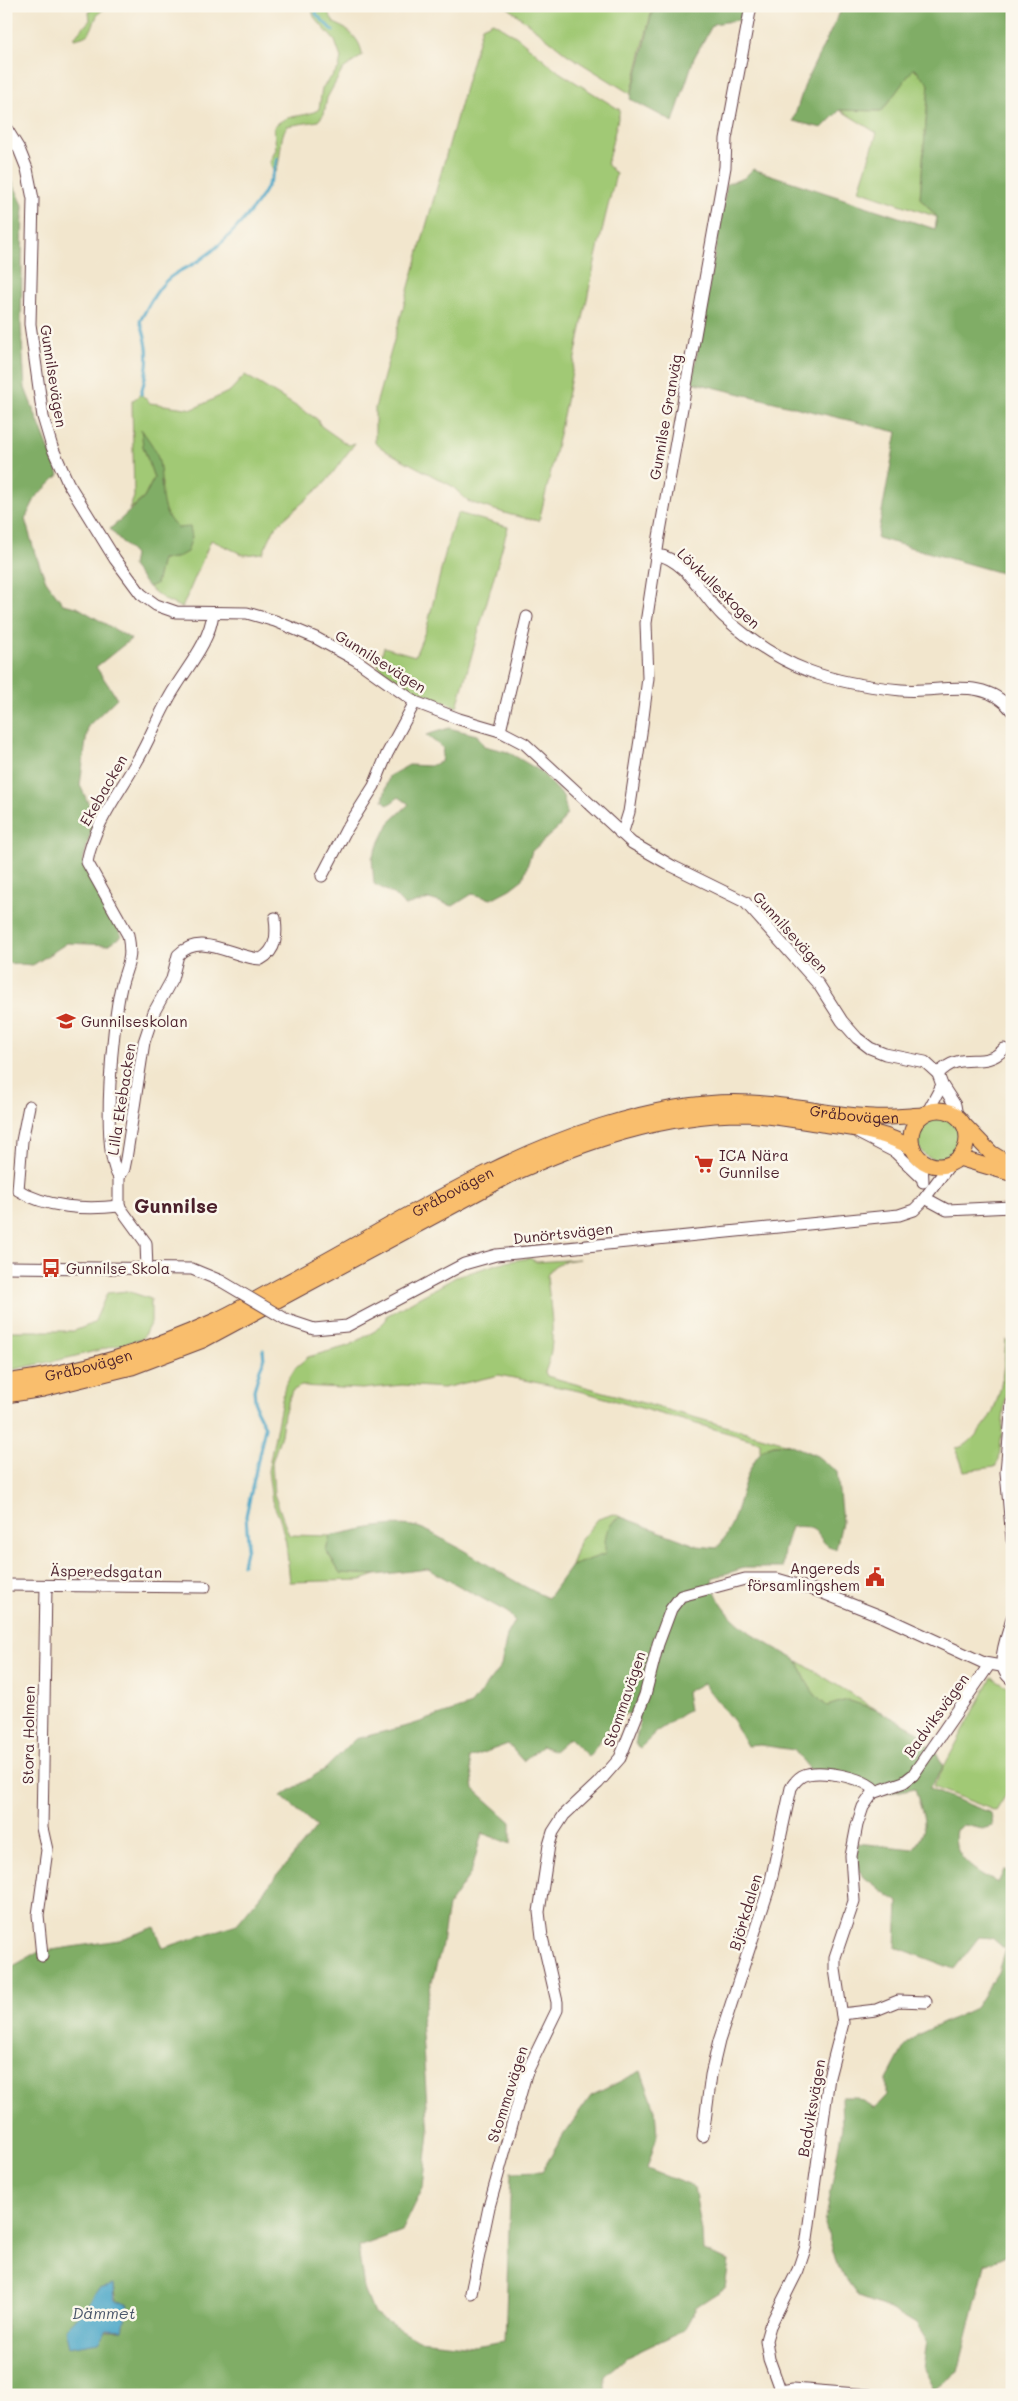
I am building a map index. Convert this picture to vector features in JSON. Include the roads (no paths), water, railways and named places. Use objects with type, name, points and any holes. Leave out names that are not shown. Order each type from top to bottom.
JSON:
[{"type":"main road","name":"Gråbovägen","points":[[6,1382],[71,1371],[135,1354],[170,1341],[220,1319],[485,1174],[552,1143],[603,1125],[675,1108],[713,1103],[752,1102],[872,1117],[925,1113]]},
{"type":"main road","points":[[1012,1166],[990,1152],[961,1121],[943,1110],[925,1113],[913,1126],[911,1133],[917,1154],[939,1166],[955,1161],[1012,1174]]},
{"type":"main road","name":"Gråbovägen","points":[[6,1395],[43,1389],[123,1370],[203,1340],[510,1175],[550,1157],[610,1136],[677,1120],[744,1114],[850,1128],[891,1137],[917,1154]]},
{"type":"main road","points":[[955,1161],[967,1140],[961,1121]]},
{"type":"street","name":"Gunnilse Granväg","points":[[620,833],[624,828],[629,812],[648,678],[646,624],[724,166],[726,139],[752,6]]},
{"type":"street","name":"Gunnilsevägen","points":[[6,128],[19,149],[27,169],[33,199],[30,324],[43,417],[52,447],[68,483],[88,517],[141,594],[156,605],[176,612],[247,613],[275,621],[316,638],[356,660],[415,702],[500,731],[525,744],[632,843],[672,866],[745,902],[819,985],[842,1021],[870,1048],[885,1054],[925,1062],[938,1074]]},
{"type":"street","name":"Lövkulleskogen","points":[[658,555],[675,562],[723,616],[751,640],[808,670],[838,680],[904,690],[968,687],[991,694],[1006,703],[1012,710]]},
{"type":"street","name":"Ekebacken","points":[[121,986],[129,966],[131,948],[128,935],[87,862],[89,850],[95,831],[109,804],[143,750],[155,722],[174,688],[196,656],[211,624],[212,613]]},
{"type":"street","points":[[500,731],[527,617]]},
{"type":"street","points":[[322,876],[346,830],[374,786],[387,754],[415,702]]},
{"type":"street","name":"Lilla Ekebacken","points":[[119,1177],[124,1169],[126,1159],[144,1042],[154,1012],[172,979],[178,955],[188,947],[199,945],[217,946],[261,959],[272,950],[276,931],[275,918]]},
{"type":"street","name":"Lilla Ekebacken","points":[[120,1206],[119,1177],[114,1170],[110,1150],[108,1111],[114,1038],[121,986]]},
{"type":"street","points":[[961,1121],[955,1105],[942,1085],[938,1074],[951,1062],[960,1060],[988,1060],[997,1056],[1004,1049]]},
{"type":"street","points":[[925,1113],[942,1085]]},
{"type":"street","points":[[29,1106],[22,1141],[18,1190],[27,1196],[64,1206],[101,1209],[120,1206],[146,1243],[148,1270]]},
{"type":"street","points":[[850,1128],[895,1152],[922,1177]]},
{"type":"street","points":[[917,1154],[926,1195],[948,1210],[1012,1207]]},
{"type":"street","name":"Dunörtsvägen","points":[[6,1267],[192,1269],[221,1281],[287,1320],[314,1329],[346,1326],[464,1264],[496,1255],[899,1215],[914,1210],[955,1161]]},
{"type":"street","points":[[1012,1403],[1006,1472],[1012,1540]]},
{"type":"street","name":"Stommavägen","points":[[472,2293],[491,2202],[526,2074],[557,2010],[557,2002],[542,1937],[539,1912],[549,1844],[553,1832],[568,1810],[598,1783],[620,1758],[645,1695],[658,1644],[675,1602],[681,1596],[718,1585],[745,1579],[777,1579],[815,1590],[886,1618],[995,1665]]},
{"type":"street","name":"Äsperedsgatan","points":[[6,1585],[205,1588]]},
{"type":"street","name":"Stora Holmen","points":[[42,1956],[38,1915],[47,1850],[42,1828],[46,1586]]},
{"type":"street","points":[[1012,1618],[995,1665],[1012,1680]]},
{"type":"street","name":"Badviksvägen","points":[[781,2393],[769,2359],[766,2340],[770,2326],[798,2270],[806,2246],[829,2077],[843,2023],[835,1957],[854,1901],[855,1886],[851,1865],[852,1847],[864,1807],[870,1796],[876,1790],[904,1782],[913,1775],[995,1665]]},
{"type":"street","name":"Björkdalen","points":[[703,2136],[710,2084],[719,2041],[770,1884],[791,1788],[803,1776],[817,1772],[841,1776],[864,1783],[876,1790]]},
{"type":"street","points":[[842,2014],[876,2010],[898,2001],[926,2002]]},
{"type":"street","points":[[781,2393],[793,2389],[870,2395]]},
{"type":"water","name":"Dämmet","points":[[114,2284],[115,2299],[128,2305],[123,2330],[107,2329],[98,2342],[69,2347],[65,2330],[84,2310],[99,2288]]},
{"type":"waterway","points":[[315,6],[317,9],[316,14],[333,31]]},
{"type":"waterway","points":[[141,394],[148,358],[144,331],[140,321],[152,299],[171,277],[200,260],[224,241],[236,228],[267,187],[277,159]]},
{"type":"waterway","points":[[243,1564],[248,1542],[246,1516],[265,1427],[256,1409],[254,1390],[264,1360],[263,1350]]},
{"type":"place","name":"Gunnilseskolan","points":[[66,1021]]},
{"type":"place","name":"ICA Nära Gunnilse","points":[[704,1164]]},
{"type":"place","name":"Gunnilse Skola","points":[[51,1268]]},
{"type":"place","name":"Angereds församlingshem","points":[[875,1577]]},
{"type":"district","name":"Gunnilse","points":[[176,1205]]}]
